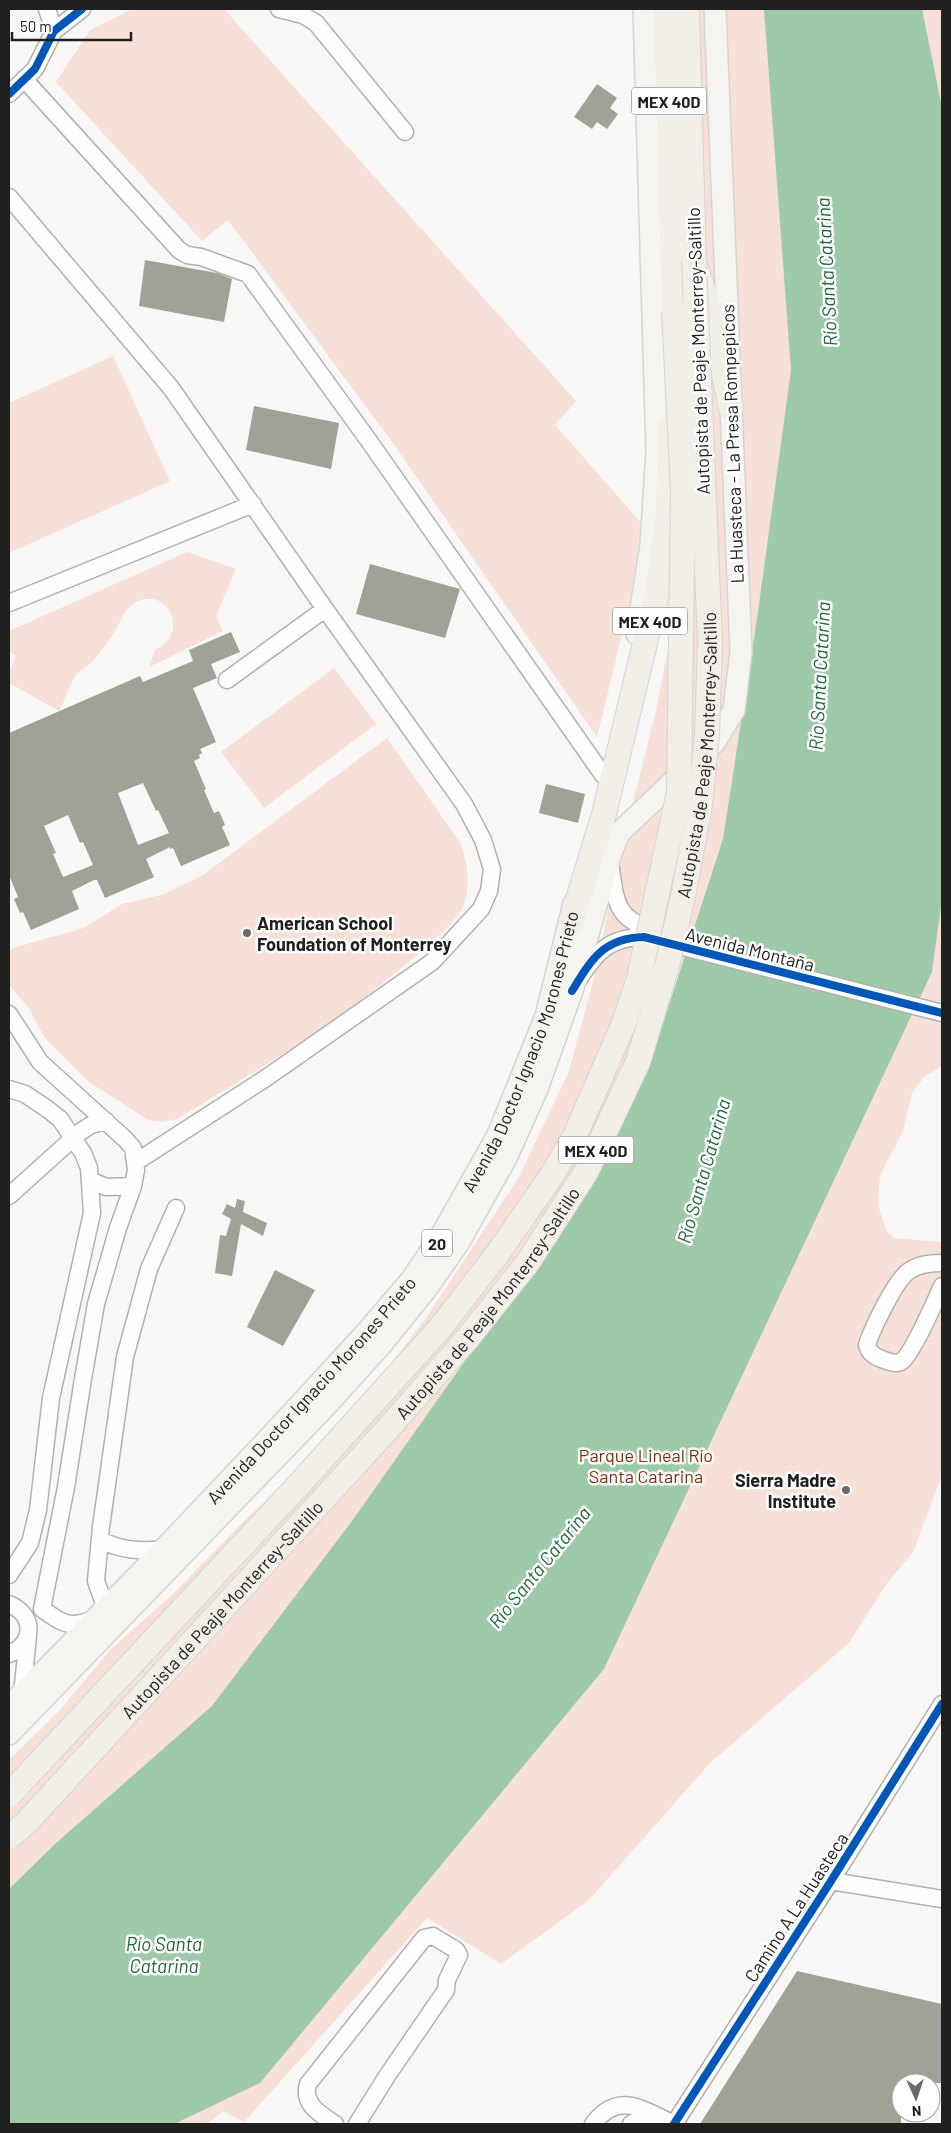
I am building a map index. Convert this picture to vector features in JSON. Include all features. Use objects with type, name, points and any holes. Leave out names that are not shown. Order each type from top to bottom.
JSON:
[{"type":"highway","name":"MEX 40D","points":[[571,922],[604,814],[659,581],[668,513],[674,311],[666,9]]},
{"type":"highway","name":"Autopista de Peaje Monterrey-Saltillo","points":[[9,1837],[25,1824],[467,1339],[528,1262],[586,1172],[638,1062],[668,962],[684,891],[700,805],[707,735],[710,642],[694,261],[687,9]]},
{"type":"highway","points":[[694,261],[710,314],[730,408]]},
{"type":"highway","name":"Autopista de Peaje Monterrey-Saltillo","points":[[9,1794],[294,1490],[441,1328],[498,1253],[552,1176],[574,1138],[624,1023],[639,978],[678,792],[683,489],[674,311]]},
{"type":"main road","name":"Avenida Doctor Ignacio Morones Prieto","points":[[16,1701],[164,1549],[365,1334],[412,1279],[441,1236],[498,1136],[546,1016],[571,922],[603,775],[639,625],[651,545],[657,451],[644,9]]},
{"type":"main road","name":"La Huasteca - La Presa Rompepicos","points":[[619,833],[714,743],[734,710],[741,652],[715,9]]},
{"type":"main road","name":"Avenida Doctor Ignacio Morones Prieto","points":[[9,1734],[323,1409],[381,1345],[427,1288],[459,1242],[506,1158],[537,1089],[572,991],[610,856],[619,833]]},
{"type":"street","points":[[47,9],[54,32]]},
{"type":"street","points":[[9,94],[35,69],[54,32],[82,9]]},
{"type":"street","points":[[279,9],[303,15],[316,23],[405,132]]},
{"type":"street","points":[[24,79],[179,250],[187,255],[200,257],[248,274],[369,441],[603,775]]},
{"type":"street","points":[[9,197],[171,388],[464,804],[491,859],[492,869],[489,891],[480,909],[432,962],[266,1078],[136,1162]]},
{"type":"street","points":[[9,603],[253,504]]},
{"type":"street","points":[[226,680],[325,609]]},
{"type":"street","name":"Avenida Montaña","points":[[610,856],[614,895],[618,906],[627,919],[645,933],[942,1013]]},
{"type":"street","name":"Avenida Montaña","points":[[572,991],[596,954],[624,938],[645,933],[942,1003]]},
{"type":"street","points":[[9,1014],[40,1062],[133,1148],[136,1162],[133,1186],[118,1228],[96,1304],[66,1488],[42,1609],[28,1630],[24,1644],[9,1654]]},
{"type":"street","points":[[9,1089],[25,1094],[46,1108],[60,1119],[73,1138],[83,1153],[89,1168],[92,1213],[51,1398],[38,1510],[30,1543],[9,1574]]},
{"type":"street","points":[[9,1196],[73,1138],[90,1125],[106,1121]]},
{"type":"street","points":[[90,1180],[106,1187],[133,1186]]},
{"type":"street","points":[[42,1609],[58,1620],[70,1625],[80,1625],[101,1613],[96,1580],[125,1357],[149,1269],[176,1208]]},
{"type":"street","points":[[942,1263],[930,1263],[907,1272],[884,1305],[870,1335],[867,1345],[872,1354],[890,1363],[904,1360],[923,1328],[942,1286]]},
{"type":"street","points":[[58,1365],[84,1370]]},
{"type":"street","points":[[100,1540],[116,1548],[130,1550],[145,1552],[164,1549]]},
{"type":"street","points":[[9,1604],[19,1608],[25,1616],[28,1630],[16,1701]]},
{"type":"street","name":"Camino A La Huasteca","points":[[674,2124],[831,1881],[942,1704]]},
{"type":"street","points":[[831,1881],[942,1899]]},
{"type":"street","points":[[334,2124],[310,2104],[306,2088],[308,2084],[424,1938],[433,1936],[456,1950],[459,1955],[447,1980],[446,1990],[387,2076],[357,2124]]},
{"type":"street","points":[[593,2124],[602,2113],[614,2106],[631,2105],[635,2118]]},
{"type":"street","points":[[635,2118],[674,2124]]},
{"type":"street","points":[[635,2118],[650,2124]]},
{"type":"green space","points":[[133,9],[224,9],[576,401],[555,425],[642,524],[630,601],[597,737],[395,446],[228,220],[202,241],[56,82],[90,30]]},
{"type":"green space","name":"Río Santa Catarina","points":[[664,9],[942,9],[942,1066],[924,1077],[912,1093],[903,1131],[880,1175],[878,1205],[887,1232],[894,1238],[942,1242],[942,1475],[913,1552],[885,1586],[849,1643],[710,1763],[589,1900],[501,1964],[427,1918],[244,2122],[223,2111],[207,2124],[9,2124],[9,1760],[61,1709],[110,1650],[174,1593],[245,1520],[294,1474],[369,1392],[426,1318],[519,1177],[569,1071],[599,959],[612,887],[656,711],[680,586]]},
{"type":"green space","points":[[113,356],[170,481],[9,553],[9,403]]},
{"type":"green space","points":[[187,552],[236,569],[216,616],[223,631],[149,667],[155,650],[166,643],[171,634],[173,624],[171,615],[159,601],[149,599],[138,601],[126,611],[96,658],[75,676],[59,711],[9,683],[9,671],[16,656],[9,651],[9,631]]},
{"type":"green space","points":[[334,668],[376,724],[264,808],[221,752]]},
{"type":"green space","points":[[387,738],[461,844],[468,881],[467,889],[464,904],[450,925],[390,977],[332,1021],[270,1062],[177,1119],[161,1122],[148,1120],[89,1082],[45,1038],[28,1007],[9,985],[9,951],[16,947],[84,928],[122,904],[162,895],[203,875]]},
{"type":"water","name":"Río Santa Catarina","points":[[764,9],[922,9],[942,107],[942,899],[932,972],[604,1669],[260,2083],[174,2124],[9,2124],[9,1889],[55,1844],[212,1706],[352,1521],[558,1229],[655,1048],[723,839],[757,619],[791,370]]},
{"type":"building","points":[[597,84],[617,98],[610,108],[618,114],[607,129],[597,122],[592,129],[574,117]]},
{"type":"building","points":[[145,260],[217,273],[232,279],[224,322],[139,306]]},
{"type":"building","points":[[254,406],[339,423],[331,469],[246,450]]},
{"type":"building","points":[[370,564],[460,589],[445,638],[356,614]]},
{"type":"building","points":[[231,632],[240,652],[211,664],[217,678],[193,688],[216,742],[200,749],[202,753],[199,755],[200,758],[194,761],[214,813],[219,811],[225,825],[222,827],[230,845],[181,866],[173,848],[170,849],[170,847],[146,859],[154,877],[105,898],[97,880],[94,880],[72,891],[79,909],[31,930],[23,912],[20,913],[14,899],[18,897],[9,875],[9,733],[140,676],[143,682],[193,661],[189,650]],"holes":[[[143,783],[169,833],[138,845],[118,793]],[[68,815],[80,843],[83,842],[93,865],[63,877],[53,854],[56,853],[44,826]]]},
{"type":"building","points":[[546,784],[585,794],[578,823],[539,813]]},
{"type":"building","points":[[237,1199],[245,1201],[243,1212],[267,1223],[263,1236],[241,1224],[232,1276],[215,1273],[220,1235],[226,1236],[231,1219],[222,1214],[227,1204],[235,1208]]},
{"type":"building","points":[[275,1270],[315,1290],[283,1346],[247,1327]]},
{"type":"building","points":[[797,1971],[942,2004],[942,2083],[941,2073],[891,2073],[891,2123],[901,2124],[700,2124]]},
{"type":"cycle path","points":[[9,94],[35,69],[54,31],[82,9]]},
{"type":"cycle path","points":[[572,991],[592,961],[608,946],[630,938],[644,937],[942,1013]]},
{"type":"cycle path","points":[[674,2124],[831,1881],[942,1704]]},
{"type":"place","name":"American School Foundation of Monterrey","points":[[247,933]]},
{"type":"place","name":"Sierra Madre Institute","points":[[846,1490]]},
{"type":"park label","name":"Parque Lineal Río Santa Catarina","points":[[646,1465]]}]
